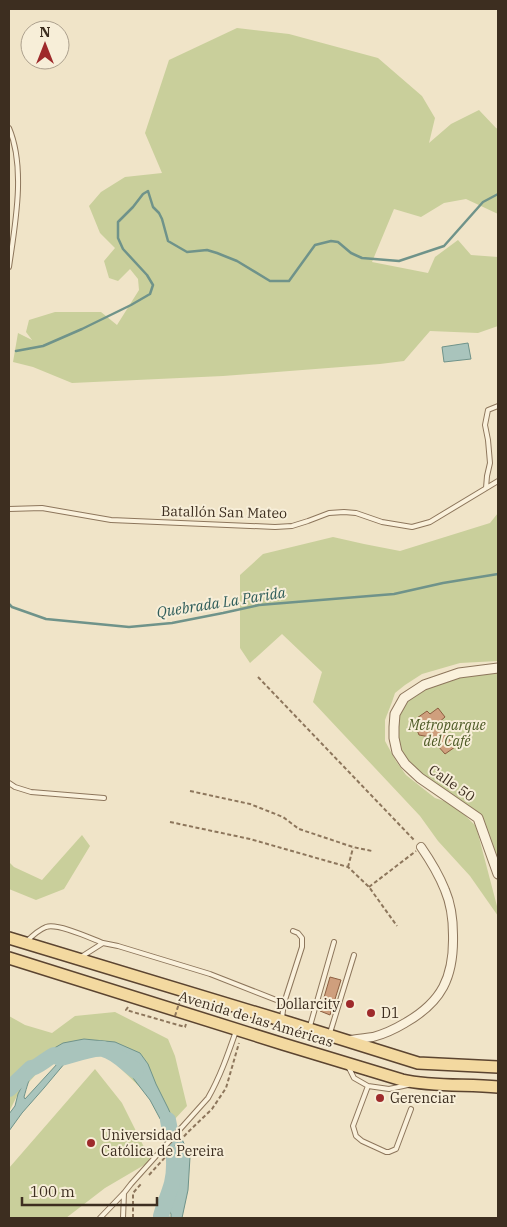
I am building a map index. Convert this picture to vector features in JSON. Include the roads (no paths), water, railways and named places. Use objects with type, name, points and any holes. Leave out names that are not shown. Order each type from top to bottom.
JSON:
[{"type":"main road","name":"Avenida de las Américas","points":[[9,938],[418,1063],[498,1066]]},
{"type":"main road","name":"Avenida de las Américas","points":[[9,958],[402,1080],[436,1085],[498,1087]]},
{"type":"street","name":"Calle 50","points":[[498,668],[459,673],[424,685],[404,698],[395,714],[394,726],[397,752],[405,764],[420,778],[478,818],[498,874]]},
{"type":"street","points":[[346,1040],[374,1036],[396,1028],[418,1016],[432,1003],[444,987],[454,953],[453,922],[446,892],[439,876],[421,847]]},
{"type":"street","points":[[374,1036],[374,1048],[377,1050]]},
{"type":"lane","points":[[9,128],[17,167],[18,192],[9,267]]},
{"type":"lane","points":[[486,488],[490,463],[485,425],[488,410],[498,406]]},
{"type":"lane","name":"Batallón San Mateo","points":[[9,509],[42,508],[111,520],[275,527],[300,524],[329,513],[350,512],[362,514],[382,522],[412,527],[430,522],[498,481]]},
{"type":"lane","points":[[9,783],[31,792],[104,798]]},
{"type":"lane","points":[[25,943],[38,930],[47,926],[56,926],[103,943],[210,974],[284,1003]]},
{"type":"lane","points":[[281,1020],[284,1003],[302,947],[302,938],[293,931]]},
{"type":"lane","points":[[309,1029],[334,942]]},
{"type":"lane","points":[[76,960],[103,943]]},
{"type":"lane","points":[[330,1035],[339,995],[354,955]]},
{"type":"lane","points":[[321,989],[326,991]]},
{"type":"lane","points":[[100,1218],[199,1109],[215,1086],[240,1030]]},
{"type":"lane","points":[[346,1062],[354,1078],[368,1086],[389,1090],[418,1083]]},
{"type":"lane","points":[[368,1086],[353,1126],[356,1136],[362,1141],[386,1152],[396,1149],[411,1108]]},
{"type":"lane","points":[[123,1218],[124,1193]]},
{"type":"water","points":[[468,343],[471,359],[444,362],[442,347]]},
{"type":"water","points":[[84,1039],[115,1042],[140,1053],[148,1064],[190,1157],[188,1190],[182,1218],[171,1218],[165,1202],[180,1156],[150,1100],[133,1078],[128,1065],[115,1054],[103,1049],[75,1054],[70,1057],[9,1131],[9,1114],[15,1106],[18,1094],[31,1068],[44,1054],[63,1043]],"holes":[[[54,1055],[59,1056],[58,1063],[25,1099],[28,1083],[36,1067]]]},
{"type":"waterway","points":[[16,351],[43,346],[82,329],[150,294],[153,285],[147,275],[123,249],[118,238],[118,222],[143,194],[148,191],[153,207],[162,219],[168,241],[187,252],[207,250],[217,253],[237,261],[270,281],[289,281],[315,245],[331,241],[338,242],[351,253],[362,258],[399,261],[444,246],[483,202],[498,194]]},
{"type":"waterway","name":"Quebrada La Parida","points":[[9,604],[12,607],[46,619],[129,627],[172,623],[259,605],[394,594],[443,583],[498,574]]},
{"type":"waterway","points":[[9,1089],[31,1068],[54,1055],[60,1058],[93,1049],[103,1049],[112,1053],[136,1071]]},
{"type":"waterway","points":[[162,1218],[161,1216],[172,1183],[174,1167],[168,1120]]},
{"type":"place","name":"Dollarcity","points":[[350,1004]]},
{"type":"place","name":"D1","points":[[371,1013]]},
{"type":"place","name":"Gerenciar","points":[[380,1098]]},
{"type":"place","name":"Universidad Católica de Pereira","points":[[91,1143]]},
{"type":"park label","name":"Metroparque del Café","points":[[447,734]]}]
